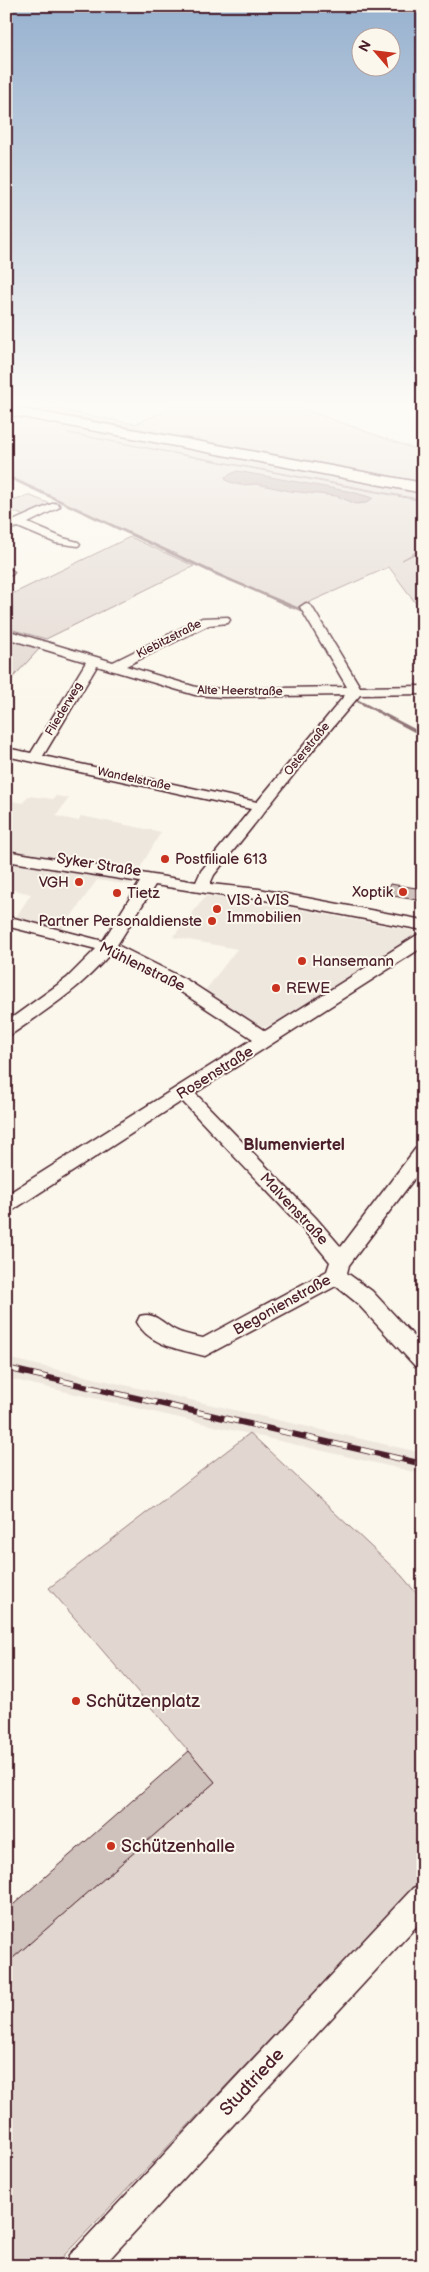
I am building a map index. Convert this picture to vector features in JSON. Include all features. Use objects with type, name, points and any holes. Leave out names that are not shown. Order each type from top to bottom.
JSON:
[{"type":"street","points":[[16,524],[45,510]]},
{"type":"street","points":[[6,512],[16,524],[60,541],[74,544]]},
{"type":"street","points":[[306,607],[356,691]]},
{"type":"street","name":"Kiebitzstraße","points":[[116,666],[206,621],[224,620]]},
{"type":"street","name":"Alte Heerstraße","points":[[6,634],[195,691],[223,693],[423,690]]},
{"type":"street","name":"Fliederweg","points":[[35,758],[94,659]]},
{"type":"street","name":"Osterstraße","points":[[202,885],[309,746],[356,691]]},
{"type":"street","name":"Wandelstraße","points":[[6,752],[261,807]]},
{"type":"street","name":"Syker Straße","points":[[6,850],[202,885],[231,892],[250,893],[423,925]]},
{"type":"street","name":"Syker Straße","points":[[6,856],[150,879],[202,885]]},
{"type":"street","points":[[6,1030],[75,982],[108,947],[131,913],[150,879]]},
{"type":"street","name":"Syker Straße","points":[[349,911],[372,910],[423,919]]},
{"type":"street","name":"Mühlenstraße","points":[[6,921],[108,947],[181,984],[266,1040]]},
{"type":"street","name":"Rosenstraße","points":[[6,1205],[423,939]]},
{"type":"street","name":"Malvenstraße","points":[[184,1092],[309,1223],[338,1269],[351,1284],[368,1298],[387,1322],[423,1360]]},
{"type":"street","name":"Begonienstraße","points":[[147,1322],[170,1338],[205,1347],[338,1269],[423,1153]]},
{"type":"street","name":"Studtriede","points":[[81,2266],[423,1898]]},
{"type":"shaded area","points":[[11,510],[37,510],[24,516]]},
{"type":"shaded area","points":[[81,510],[423,510],[423,548],[402,560],[423,550],[423,613],[389,567],[294,609]]},
{"type":"shaded area","points":[[130,537],[194,566],[46,639],[6,628],[6,597]]},
{"type":"shaded area","points":[[6,637],[41,647],[6,685]]},
{"type":"shaded area","points":[[28,796],[53,799],[56,796],[69,798],[56,816],[78,821],[81,816],[161,832],[130,885],[97,880],[60,932],[14,920],[31,894],[6,888],[6,869],[9,865],[6,864],[6,800],[23,803]]},
{"type":"shaded area","points":[[206,896],[297,909],[414,931],[413,936],[280,1022],[262,1027],[252,1024],[204,992],[237,949],[173,937]]},
{"type":"shaded area","points":[[6,1358],[423,1453],[423,1474],[6,1378]]},
{"type":"shaded area","points":[[250,1433],[401,1575],[423,1601],[423,1879],[54,2266],[6,2266],[6,1964],[215,1782],[49,1588]]},
{"type":"building","name":"Xoptik","points":[[390,884],[423,889],[423,901],[387,895]]},
{"type":"building","name":"Schützenhalle","points":[[189,1751],[215,1782],[6,1964],[6,1911]]},
{"type":"waterway","points":[[79,510],[216,574],[301,610]]},
{"type":"waterway","points":[[356,700],[423,735]]},
{"type":"railway","points":[[6,1368],[423,1464]]},
{"type":"place","name":"Postfiliale 613","points":[[165,859]]},
{"type":"place","name":"VGH","points":[[79,882]]},
{"type":"place","name":"Xoptik","points":[[403,892]]},
{"type":"place","name":"Tietz","points":[[117,893]]},
{"type":"place","name":"VIS à VIS Immobilien","points":[[217,909]]},
{"type":"place","name":"Partner Personaldienste","points":[[212,921]]},
{"type":"place","name":"Hansemann","points":[[302,961]]},
{"type":"place","name":"REWE","points":[[276,988]]},
{"type":"place","name":"Schützenplatz","points":[[76,1701]]},
{"type":"place","name":"Schützenhalle","points":[[111,1846]]},
{"type":"district","name":"Blumenviertel","points":[[294,1145]]}]
